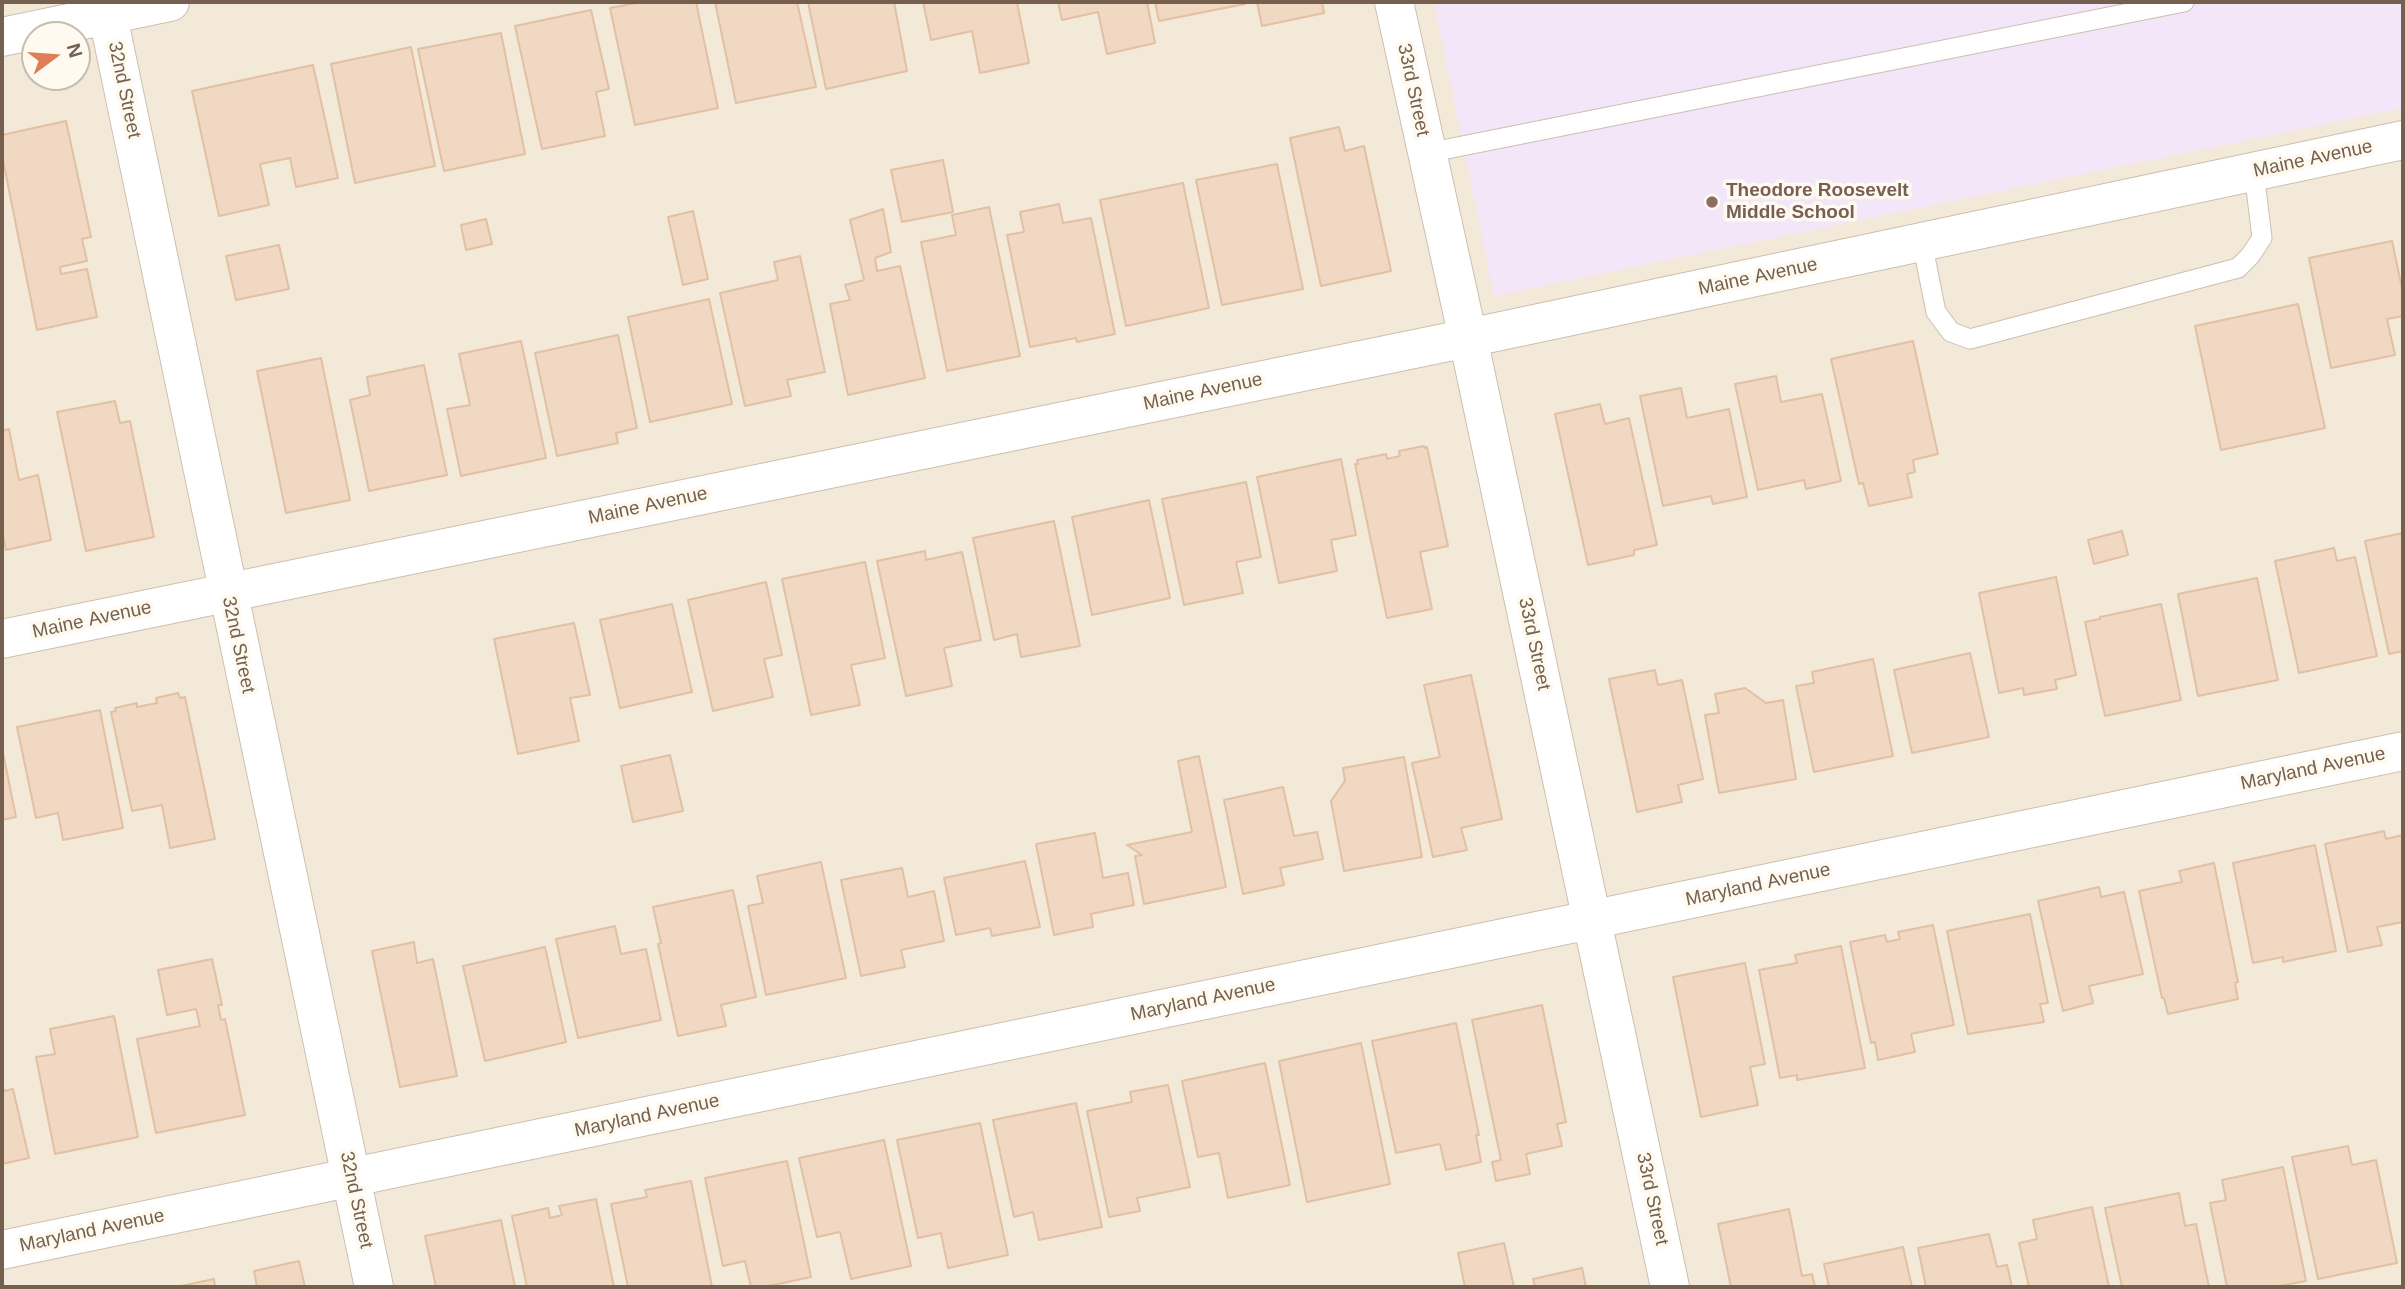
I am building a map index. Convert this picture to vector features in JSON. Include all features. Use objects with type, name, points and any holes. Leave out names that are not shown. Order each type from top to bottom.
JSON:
[{"type":"street","points":[[2,37],[107,8],[170,2]]},
{"type":"street","name":"33rd Street","points":[[1394,2],[1670,1287]]},
{"type":"street","name":"32nd Street","points":[[107,8],[374,1287]]},
{"type":"street","name":"Maine Avenue","points":[[2,639],[1468,338],[2403,140]]},
{"type":"street","name":"Maryland Avenue","points":[[2,1250],[2403,751]]},
{"type":"lane","points":[[1427,153],[2184,2]]},
{"type":"lane","points":[[1922,242],[1936,312],[1951,332],[1970,339],[2238,268],[2262,238],[2254,172]]},
{"type":"shaded area","points":[[2,2],[2403,2],[2403,1287],[2,1287]]},
{"type":"shaded area","name":"Theodore Roosevelt Middle School","points":[[1434,2],[2403,2],[2403,108],[1494,296]]},
{"type":"building","points":[[641,2],[696,2],[718,108],[635,125],[610,8]]},
{"type":"building","points":[[715,2],[797,2],[816,87],[736,103]]},
{"type":"building","points":[[808,2],[894,2],[907,71],[826,89]]},
{"type":"building","points":[[923,2],[1017,2],[1029,63],[980,73],[972,31],[931,40]]},
{"type":"building","points":[[1058,2],[1147,2],[1155,43],[1107,54],[1098,12],[1062,20]]},
{"type":"building","points":[[1155,2],[1245,2],[1245,4],[1159,21]]},
{"type":"building","points":[[1257,2],[1322,2],[1324,13],[1262,26]]},
{"type":"building","points":[[591,10],[609,89],[596,92],[605,136],[542,149],[515,26]]},
{"type":"building","points":[[501,33],[525,154],[444,171],[418,49]]},
{"type":"building","points":[[411,47],[435,166],[355,183],[331,64]]},
{"type":"building","points":[[313,65],[338,178],[296,187],[290,158],[260,164],[269,205],[219,216],[192,91]]},
{"type":"building","points":[[66,121],[91,237],[82,239],[87,261],[60,267],[61,274],[87,269],[97,317],[37,330],[2,155],[2,135]]},
{"type":"building","points":[[1339,127],[1345,151],[1364,146],[1391,271],[1321,286],[1290,138]]},
{"type":"building","points":[[943,160],[953,212],[902,222],[891,170]]},
{"type":"building","points":[[1277,164],[1303,289],[1222,305],[1196,180]]},
{"type":"building","points":[[1183,183],[1209,308],[1126,326],[1100,200]]},
{"type":"building","points":[[1059,204],[1063,223],[1091,218],[1115,334],[1077,342],[1076,338],[1030,347],[1007,235],[1024,232],[1020,212]]},
{"type":"building","points":[[989,207],[1020,356],[947,371],[921,242],[956,235],[952,215]]},
{"type":"building","points":[[883,209],[891,252],[875,258],[877,271],[900,266],[925,378],[848,395],[830,304],[850,300],[845,285],[864,280],[850,220]]},
{"type":"building","points":[[693,211],[708,279],[683,285],[668,217]]},
{"type":"building","points":[[486,219],[492,244],[466,250],[461,225]]},
{"type":"building","points":[[2392,241],[2403,293],[2403,316],[2387,319],[2395,355],[2331,368],[2309,258]]},
{"type":"building","points":[[279,245],[289,289],[236,300],[226,256]]},
{"type":"building","points":[[800,256],[825,372],[787,380],[791,396],[745,406],[720,293],[778,280],[774,262]]},
{"type":"building","points":[[709,299],[732,404],[650,422],[628,317]]},
{"type":"building","points":[[2298,304],[2325,428],[2221,450],[2195,326]]},
{"type":"building","points":[[618,335],[637,428],[616,433],[618,443],[557,456],[535,353]]},
{"type":"building","points":[[521,341],[546,458],[461,476],[447,409],[470,405],[459,354]]},
{"type":"building","points":[[1913,341],[1938,454],[1913,460],[1915,472],[1907,474],[1912,497],[1869,506],[1863,483],[1859,484],[1831,359]]},
{"type":"building","points":[[321,358],[350,500],[286,513],[257,371]]},
{"type":"building","points":[[424,365],[447,475],[369,491],[350,400],[370,395],[367,377]]},
{"type":"building","points":[[1776,376],[1781,402],[1822,394],[1841,481],[1806,489],[1804,480],[1758,490],[1735,384]]},
{"type":"building","points":[[1681,388],[1687,418],[1729,409],[1747,497],[1713,504],[1711,496],[1663,506],[1640,396]]},
{"type":"building","points":[[115,401],[120,423],[130,421],[154,537],[86,551],[57,412]]},
{"type":"building","points":[[1600,404],[1605,424],[1629,418],[1657,545],[1634,550],[1634,555],[1588,565],[1555,414]]},
{"type":"building","points":[[9,429],[19,480],[38,475],[51,540],[6,550],[2,531],[2,431]]},
{"type":"building","points":[[1427,447],[1448,546],[1420,552],[1432,609],[1387,618],[1355,464],[1358,464],[1357,460],[1386,454],[1387,459],[1400,456],[1399,451]]},
{"type":"building","points":[[1341,459],[1356,535],[1331,540],[1337,571],[1279,583],[1257,477]]},
{"type":"building","points":[[1246,482],[1261,557],[1236,562],[1243,593],[1184,605],[1162,499]]},
{"type":"building","points":[[1149,500],[1170,598],[1092,615],[1072,517]]},
{"type":"building","points":[[1054,521],[1080,646],[1021,657],[1017,634],[994,640],[973,538]]},
{"type":"building","points":[[2122,531],[2128,555],[2094,564],[2088,540]]},
{"type":"building","points":[[2403,533],[2403,651],[2389,654],[2365,541]]},
{"type":"building","points":[[2334,548],[2337,561],[2355,557],[2377,656],[2299,673],[2275,561]]},
{"type":"building","points":[[925,551],[926,560],[962,552],[981,640],[944,648],[952,686],[906,696],[877,561]]},
{"type":"building","points":[[865,562],[885,658],[851,665],[860,705],[811,715],[782,579]]},
{"type":"building","points":[[2056,577],[2076,675],[2055,680],[2057,689],[2024,695],[2023,688],[1999,693],[1979,593]]},
{"type":"building","points":[[2257,578],[2278,680],[2198,696],[2178,594]]},
{"type":"building","points":[[766,582],[782,655],[764,659],[773,697],[713,711],[688,600]]},
{"type":"building","points":[[672,604],[692,692],[620,708],[600,620]]},
{"type":"building","points":[[2161,604],[2181,700],[2105,716],[2085,622]]},
{"type":"building","points":[[574,623],[590,695],[570,698],[579,741],[518,754],[494,639]]},
{"type":"building","points":[[1970,653],[1989,737],[1912,753],[1894,670]]},
{"type":"building","points":[[1873,659],[1893,756],[1814,772],[1796,686],[1814,683],[1812,672]]},
{"type":"building","points":[[1655,670],[1658,685],[1682,680],[1703,779],[1678,785],[1682,802],[1637,812],[1609,679]]},
{"type":"building","points":[[1471,675],[1502,819],[1461,828],[1467,850],[1433,857],[1412,763],[1440,757],[1424,685]]},
{"type":"building","points":[[1745,688],[1766,703],[1783,700],[1796,779],[1719,793],[1705,715],[1719,713],[1715,694]]},
{"type":"building","points":[[178,693],[180,698],[185,697],[215,839],[170,848],[162,805],[132,811],[111,712],[116,711],[115,708],[137,703],[137,707],[157,703],[156,698]]},
{"type":"building","points":[[100,710],[123,828],[63,840],[58,813],[36,818],[17,727]]},
{"type":"building","points":[[2,748],[16,817],[2,820]]},
{"type":"building","points":[[670,755],[683,811],[633,822],[621,766]]},
{"type":"building","points":[[1199,756],[1226,887],[1144,904],[1135,856],[1142,855],[1127,845],[1192,832],[1178,761]]},
{"type":"building","points":[[1404,757],[1422,857],[1344,871],[1331,801],[1345,781],[1343,768]]},
{"type":"building","points":[[1283,787],[1294,836],[1317,832],[1323,859],[1280,868],[1284,885],[1243,894],[1224,800]]},
{"type":"building","points":[[2384,831],[2386,839],[2403,835],[2403,922],[2377,927],[2382,945],[2348,952],[2325,844]]},
{"type":"building","points":[[1095,833],[1103,878],[1128,873],[1134,905],[1091,914],[1093,927],[1054,935],[1036,844]]},
{"type":"building","points":[[2315,845],[2336,951],[2283,962],[2283,957],[2253,963],[2233,863]]},
{"type":"building","points":[[1025,861],[1040,927],[992,936],[990,928],[956,935],[944,878]]},
{"type":"building","points":[[821,862],[846,978],[766,995],[748,906],[763,903],[757,876]]},
{"type":"building","points":[[2214,863],[2238,982],[2235,983],[2238,999],[2168,1014],[2162,998],[2139,891],[2182,882],[2179,871]]},
{"type":"building","points":[[902,868],[908,897],[934,891],[944,941],[901,950],[905,967],[861,976],[841,880]]},
{"type":"building","points":[[2099,887],[2101,897],[2124,892],[2143,974],[2089,986],[2093,1003],[2063,1011],[2038,901]]},
{"type":"building","points":[[733,890],[756,997],[721,1005],[726,1026],[678,1036],[658,944],[661,943],[653,907]]},
{"type":"building","points":[[2030,914],[2048,1003],[2040,1004],[2044,1022],[1968,1034],[1947,931]]},
{"type":"building","points":[[1933,925],[1954,1025],[1911,1034],[1915,1052],[1878,1060],[1875,1042],[1871,1043],[1850,942],[1885,935],[1887,942],[1900,939],[1898,932]]},
{"type":"building","points":[[615,926],[621,954],[646,949],[661,1020],[578,1038],[556,939]]},
{"type":"building","points":[[414,942],[417,963],[433,959],[457,1076],[400,1087],[372,951]]},
{"type":"building","points":[[1841,946],[1865,1068],[1797,1080],[1797,1075],[1780,1078],[1759,970],[1797,963],[1795,955]]},
{"type":"building","points":[[545,947],[566,1042],[485,1061],[463,966]]},
{"type":"building","points":[[212,959],[222,1005],[218,1005],[221,1020],[225,1019],[245,1115],[156,1133],[137,1039],[200,1026],[196,1009],[167,1015],[158,970]]},
{"type":"building","points":[[1745,963],[1765,1064],[1750,1067],[1758,1105],[1701,1117],[1673,977]]},
{"type":"building","points":[[1542,1005],[1566,1122],[1557,1124],[1562,1146],[1526,1154],[1530,1174],[1496,1181],[1492,1162],[1501,1160],[1472,1020]]},
{"type":"building","points":[[114,1016],[138,1137],[55,1154],[36,1057],[55,1054],[50,1029]]},
{"type":"building","points":[[1456,1023],[1479,1135],[1476,1135],[1481,1162],[1446,1170],[1440,1144],[1396,1153],[1372,1041]]},
{"type":"building","points":[[1361,1043],[1390,1184],[1307,1202],[1279,1061]]},
{"type":"building","points":[[1265,1063],[1290,1185],[1228,1198],[1219,1153],[1198,1157],[1182,1081]]},
{"type":"building","points":[[2,1083],[4,1091],[13,1089],[29,1158],[2,1164]]},
{"type":"building","points":[[1168,1085],[1190,1187],[1137,1198],[1140,1211],[1109,1217],[1087,1111],[1132,1102],[1130,1092]]},
{"type":"building","points":[[1076,1103],[1102,1227],[1039,1240],[1033,1212],[1014,1217],[993,1120]]},
{"type":"building","points":[[980,1123],[1008,1255],[948,1268],[941,1233],[918,1238],[897,1140]]},
{"type":"building","points":[[884,1140],[911,1266],[851,1279],[840,1232],[817,1237],[799,1158]]},
{"type":"building","points":[[2348,1146],[2352,1165],[2376,1160],[2397,1263],[2318,1279],[2292,1157]]},
{"type":"building","points":[[787,1161],[811,1277],[764,1287],[751,1287],[745,1261],[723,1266],[705,1178]]},
{"type":"building","points":[[2283,1167],[2306,1281],[2273,1287],[2227,1287],[2210,1203],[2226,1200],[2222,1180]]},
{"type":"building","points":[[691,1181],[712,1287],[628,1287],[611,1204],[647,1197],[645,1190]]},
{"type":"building","points":[[2179,1193],[2185,1226],[2196,1224],[2209,1287],[2122,1287],[2105,1208]]},
{"type":"building","points":[[596,1199],[614,1287],[527,1287],[512,1216],[548,1208],[550,1218],[562,1215],[559,1206]]},
{"type":"building","points":[[2092,1207],[2109,1287],[2029,1287],[2019,1243],[2037,1239],[2033,1220]]},
{"type":"building","points":[[1789,1209],[1802,1276],[1812,1274],[1815,1287],[1731,1287],[1718,1224]]},
{"type":"building","points":[[501,1220],[515,1287],[436,1287],[425,1236]]},
{"type":"building","points":[[1989,1234],[1997,1267],[2007,1265],[2012,1287],[1926,1287],[1918,1248]]},
{"type":"building","points":[[1504,1243],[1514,1287],[1465,1287],[1458,1253]]},
{"type":"building","points":[[1903,1247],[1912,1287],[1829,1287],[1824,1264]]},
{"type":"building","points":[[299,1261],[305,1287],[257,1287],[254,1271]]},
{"type":"building","points":[[1582,1268],[1586,1287],[1535,1287],[1533,1279]]},
{"type":"building","points":[[214,1279],[215,1287],[176,1287]]},
{"type":"place","name":"Theodore Roosevelt Middle School","points":[[1712,202]]}]
